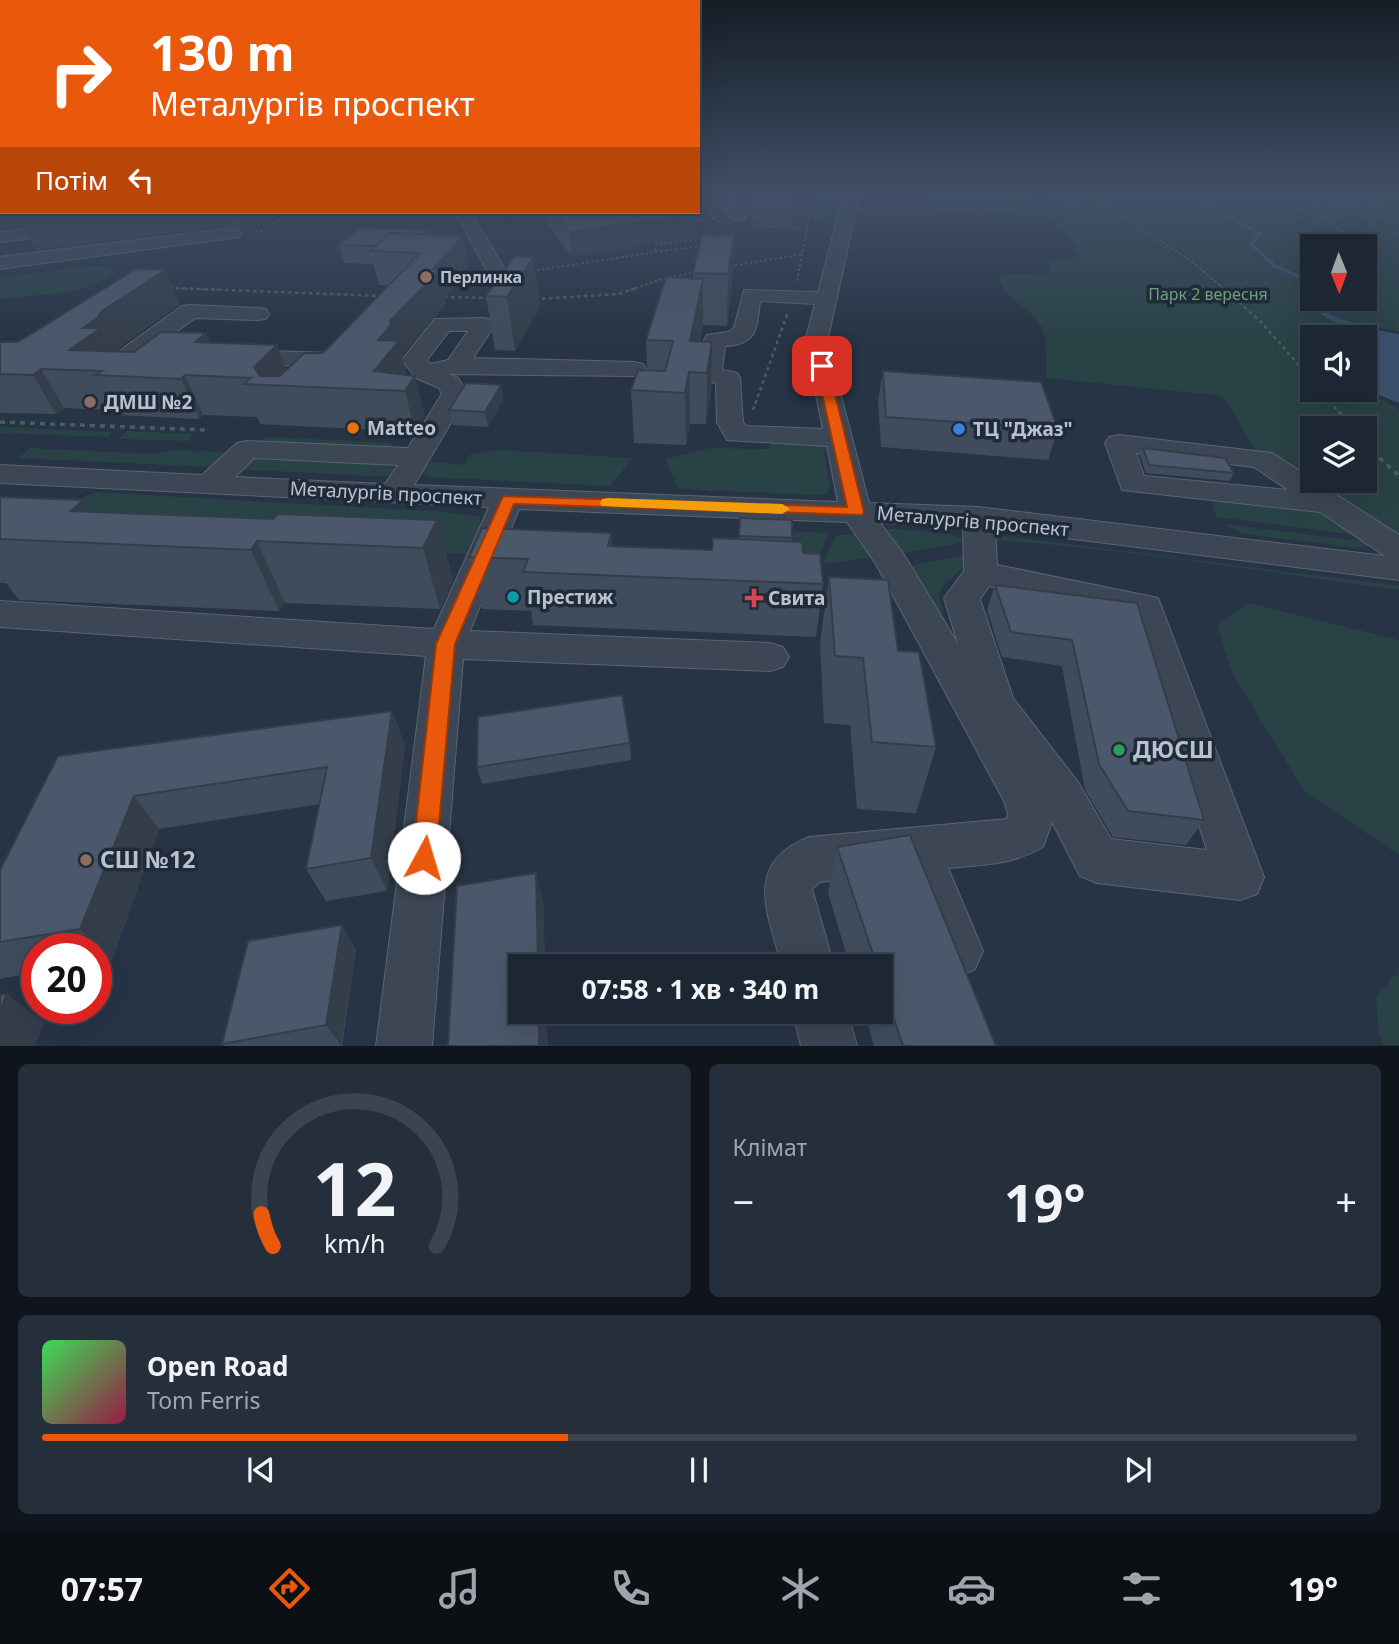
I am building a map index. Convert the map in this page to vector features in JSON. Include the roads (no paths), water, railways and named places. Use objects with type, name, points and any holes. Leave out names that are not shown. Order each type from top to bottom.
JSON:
[{"type":"street","points":[[0,262],[162,242]]},
{"type":"street","points":[[480,242],[499,276],[500,296]]},
{"type":"street","points":[[805,954],[788,889],[794,873],[809,860],[1012,840],[1027,832],[1031,813],[1024,795],[891,561],[856,512],[816,342],[840,242]]},
{"type":"street","points":[[827,299],[751,294],[745,331],[734,339],[715,340],[709,375],[728,378],[730,422],[737,434],[839,438]]},
{"type":"street","points":[[197,356],[130,354],[190,311],[258,314]]},
{"type":"street","points":[[394,494],[455,394],[449,383],[425,373],[414,360],[443,324],[484,326],[456,365]]},
{"type":"street","points":[[223,357],[330,359],[312,379]]},
{"type":"street","points":[[425,373],[456,365],[634,369]]},
{"type":"street","points":[[211,484],[268,425]]},
{"type":"street","points":[[1328,503],[1132,484],[1119,443],[1262,459],[1399,550]]},
{"type":"street","points":[[247,449],[416,457]]},
{"type":"street","points":[[1199,452],[1204,543]]},
{"type":"street","name":"Металургів проспект","points":[[0,474],[394,494],[978,517],[1399,569]]},
{"type":"street","points":[[44,503],[75,477]]},
{"type":"street","points":[[404,1045],[446,644],[508,499]]},
{"type":"street","points":[[978,517],[981,573],[962,598],[995,705],[1062,796],[1097,860],[1240,877],[1145,607],[981,573]]},
{"type":"street","points":[[0,614],[446,644],[769,657]]},
{"type":"street","points":[[916,849],[975,996]]},
{"type":"street","points":[[823,1024],[828,1045]]},
{"type":"water","points":[[1377,330],[1399,334],[1399,403],[1377,394]]},
{"type":"waterway","points":[[1253,242],[1251,244],[1275,266],[1300,277]]},
{"type":"waterway","points":[[1322,312],[1354,325]]},
{"type":"place","name":"Перлинка","points":[[426,277]]},
{"type":"place","name":"ДМШ №2","points":[[90,402]]},
{"type":"place","name":"Matteo","points":[[353,428]]},
{"type":"place","name":"ТЦ \"Джаз\"","points":[[959,429]]},
{"type":"place","name":"Престиж","points":[[513,597]]},
{"type":"place","name":"Свита","points":[[754,598]]},
{"type":"place","name":"ДЮСШ","points":[[1119,750]]},
{"type":"place","name":"СШ №12","points":[[86,860]]},
{"type":"park label","name":"Парк 2 вересня","points":[[1208,294]]}]
